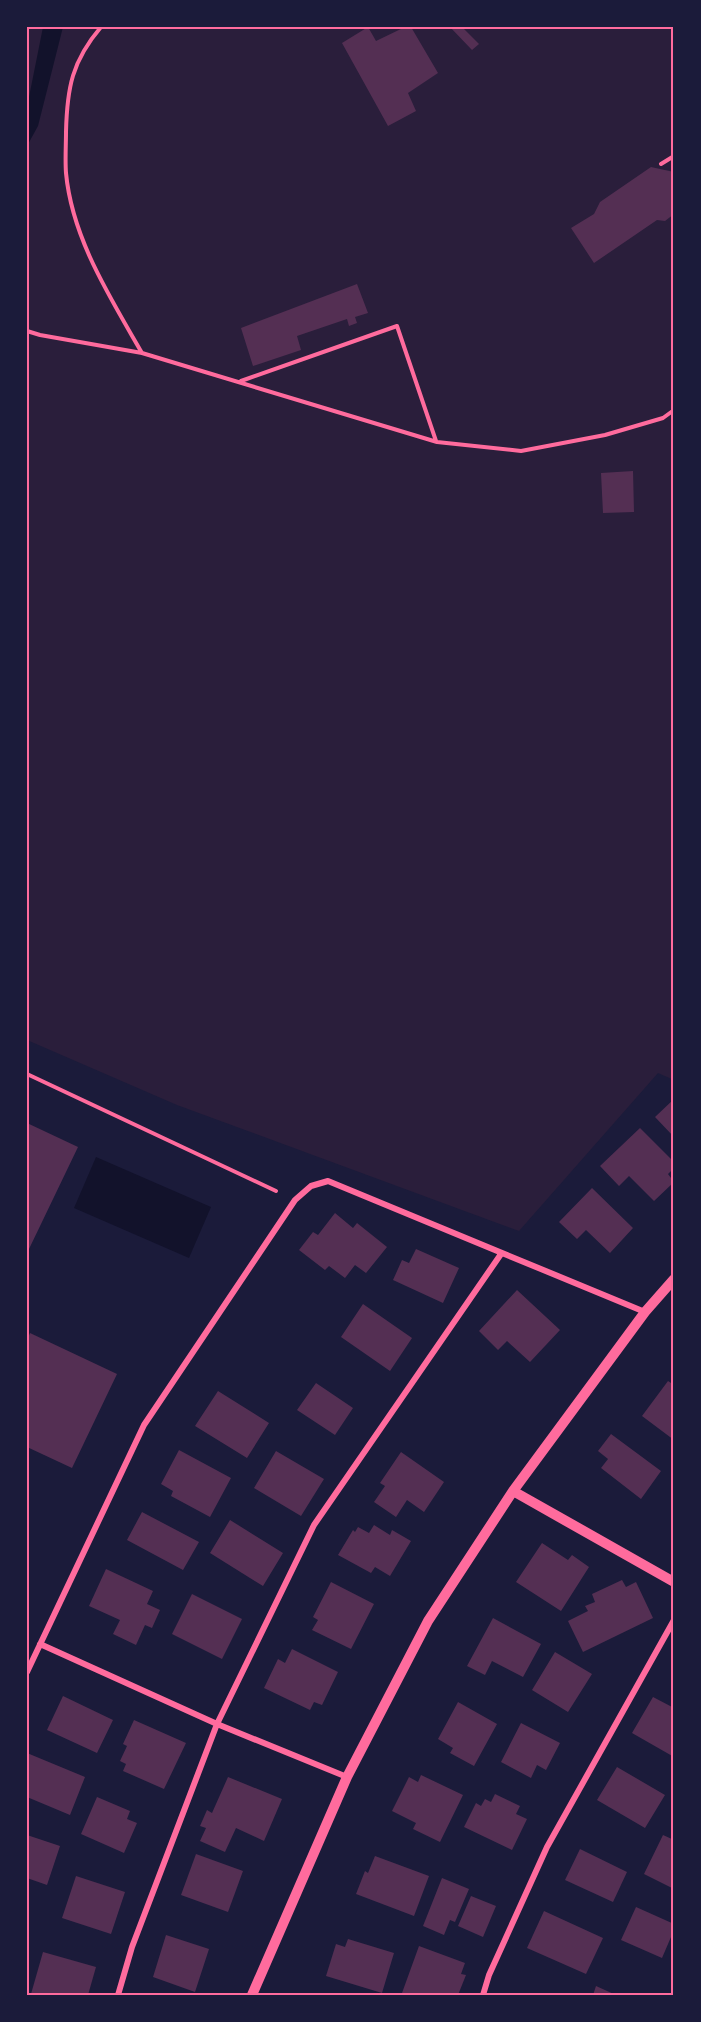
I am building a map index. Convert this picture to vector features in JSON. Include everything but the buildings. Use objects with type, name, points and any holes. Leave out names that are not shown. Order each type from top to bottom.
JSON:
[{"type":"street","points":[[27,1672],[144,1425],[296,1200],[311,1186],[328,1181],[645,1312]]},
{"type":"street","points":[[118,1995],[132,1947],[217,1724],[314,1525],[501,1254]]},
{"type":"street","points":[[252,1995],[347,1777],[428,1621],[513,1491],[645,1312],[674,1278]]},
{"type":"street","points":[[513,1491],[674,1582]]},
{"type":"street","points":[[483,1995],[489,1975],[547,1847],[674,1620]]},
{"type":"street","points":[[40,1644],[217,1724],[347,1777]]},
{"type":"path","points":[[101,27],[86,44],[67,92],[66,173],[75,216],[99,277],[142,353]]},
{"type":"path","points":[[661,164],[674,156]]},
{"type":"path","points":[[240,382],[397,326],[437,442]]},
{"type":"path","points":[[27,331],[142,353],[437,442],[520,451],[605,435],[663,418],[674,410]]},
{"type":"path","points":[[27,1074],[296,1200]]},
{"type":"shaded area","points":[[27,27],[674,27],[674,1080],[658,1073],[519,1231],[177,1105],[27,1040]]},
{"type":"shaded area","points":[[43,27],[63,27],[38,126],[27,146],[27,107]]},
{"type":"shaded area","points":[[96,1157],[211,1207],[189,1258],[74,1208]]}]
